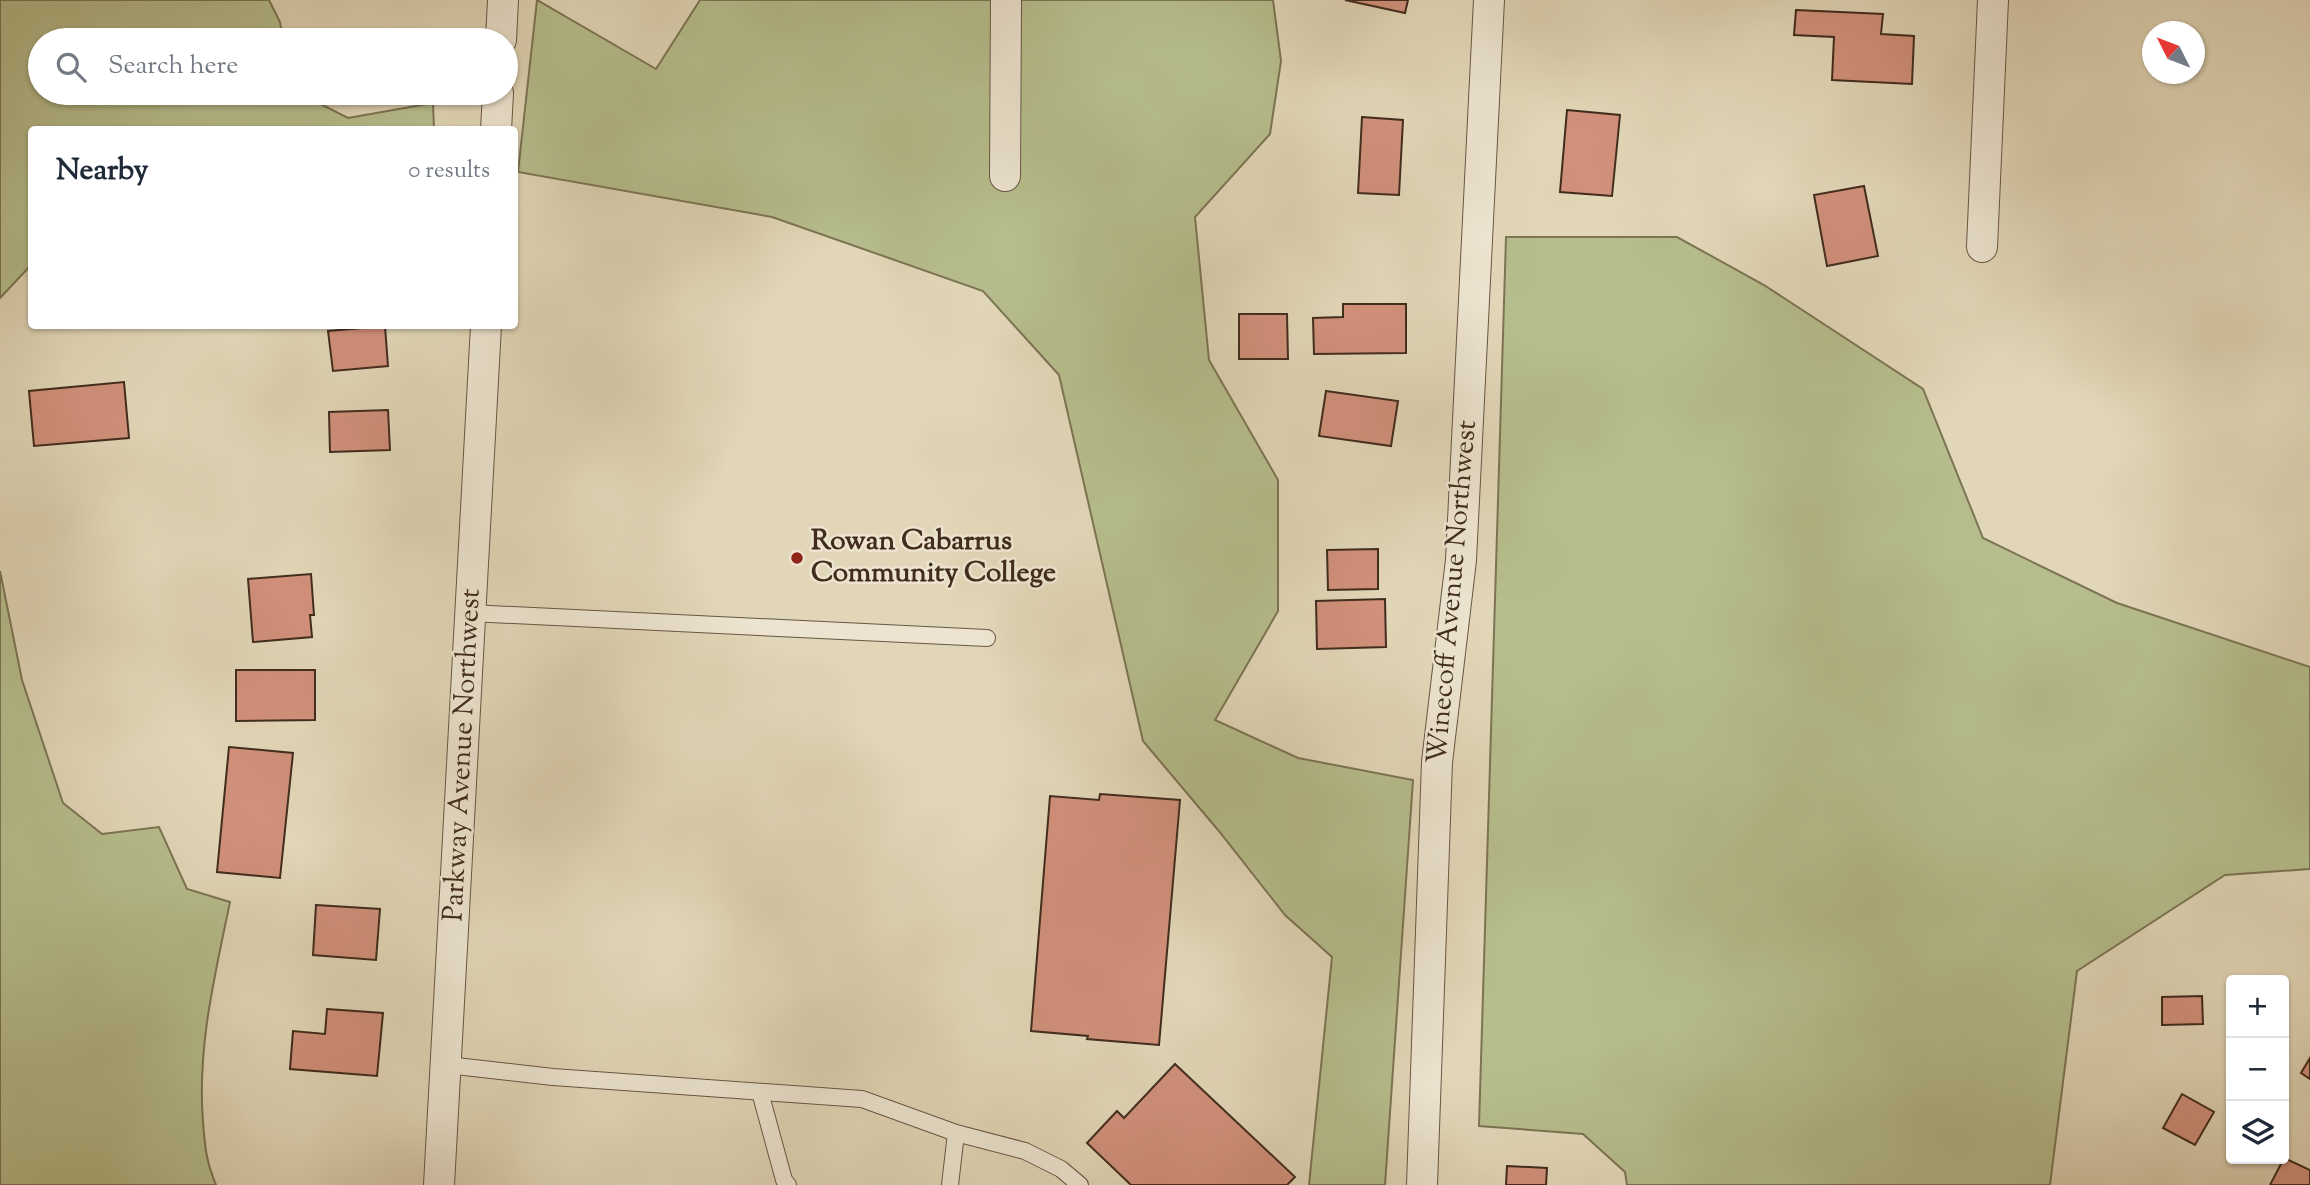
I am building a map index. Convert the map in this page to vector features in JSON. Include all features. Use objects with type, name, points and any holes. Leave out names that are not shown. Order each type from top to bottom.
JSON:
[{"type":"street","points":[[502,28],[503,0]]},
{"type":"street","points":[[1005,176],[1006,0]]},
{"type":"street","name":"Winecoff Avenue Northwest","points":[[1422,1185],[1437,762],[1461,560],[1489,0]]},
{"type":"street","points":[[1982,247],[1993,0]]},
{"type":"street","points":[[496,126],[497,105]]},
{"type":"street","name":"Parkway Avenue Northwest","points":[[439,1185],[486,329]]},
{"type":"lane","points":[[471,613],[987,638]]},
{"type":"lane","points":[[447,1065],[553,1077],[862,1099],[956,1133],[1025,1151],[1060,1170],[1080,1185]]},
{"type":"lane","points":[[760,1092],[784,1180],[788,1185]]},
{"type":"lane","points":[[950,1185],[956,1133]]},
{"type":"green space","points":[[0,0],[269,0],[280,22],[281,28],[28,28],[28,105],[323,105],[348,118],[433,105],[434,126],[28,126],[28,268],[0,298]]},
{"type":"green space","points":[[537,0],[656,69],[700,0],[1273,0],[1281,61],[1270,134],[1195,217],[1209,360],[1278,480],[1278,611],[1215,720],[1298,758],[1413,780],[1385,1185],[1309,1185],[1332,957],[1285,915],[1143,741],[1059,375],[983,291],[772,217],[518,172]]},
{"type":"green space","points":[[1506,237],[1677,237],[1764,285],[1923,389],[1983,538],[2117,603],[2310,667],[2310,869],[2225,875],[2077,971],[2050,1185],[1627,1185],[1625,1172],[1583,1134],[1479,1126]]},
{"type":"green space","points":[[0,571],[22,680],[63,803],[102,834],[159,827],[187,889],[230,902],[209,1011],[203,1066],[204,1139],[216,1185],[0,1185]]},
{"type":"building","points":[[1345,0],[1408,0],[1405,13]]},
{"type":"building","points":[[1796,10],[1883,14],[1881,34],[1914,36],[1912,84],[1832,80],[1834,37],[1794,35]]},
{"type":"building","points":[[1567,110],[1620,115],[1612,196],[1560,192]]},
{"type":"building","points":[[1362,117],[1403,120],[1399,195],[1358,193]]},
{"type":"building","points":[[1864,186],[1878,256],[1827,266],[1814,195]]},
{"type":"building","points":[[1343,304],[1406,304],[1406,353],[1314,354],[1313,318],[1343,317]]},
{"type":"building","points":[[1239,314],[1287,314],[1288,359],[1239,359]]},
{"type":"building","points":[[385,329],[388,366],[333,371],[328,331]]},
{"type":"building","points":[[124,382],[129,438],[34,446],[29,391]]},
{"type":"building","points":[[1326,391],[1398,401],[1391,446],[1319,436]]},
{"type":"building","points":[[388,410],[390,450],[330,452],[329,412]]},
{"type":"building","points":[[1378,549],[1378,589],[1328,590],[1327,550]]},
{"type":"building","points":[[311,574],[314,615],[310,615],[312,637],[253,642],[248,579]]},
{"type":"building","points":[[1385,599],[1386,647],[1317,649],[1316,601]]},
{"type":"building","points":[[236,670],[315,670],[315,720],[236,721]]},
{"type":"building","points":[[229,747],[293,753],[280,878],[217,872]]},
{"type":"building","points":[[1100,794],[1180,800],[1159,1045],[1031,1031],[1050,796],[1099,800]]},
{"type":"building","points":[[316,905],[380,909],[376,960],[313,955]]},
{"type":"building","points":[[2202,996],[2203,1024],[2162,1025],[2162,997]]},
{"type":"building","points":[[327,1009],[383,1013],[377,1076],[290,1069],[293,1031],[325,1034]]},
{"type":"building","points":[[2310,1058],[2310,1079],[2301,1073]]},
{"type":"building","points":[[1175,1064],[1295,1177],[1287,1185],[1131,1185],[1087,1143],[1117,1111],[1124,1118]]},
{"type":"building","points":[[2182,1094],[2214,1112],[2195,1145],[2163,1128]]},
{"type":"building","points":[[2289,1160],[2310,1170],[2310,1185],[2270,1185],[2281,1164],[2289,1164]]},
{"type":"building","points":[[1507,1166],[1547,1168],[1546,1185],[1506,1185]]},
{"type":"place","name":"Rowan Cabarrus Community College","points":[[797,558]]}]
